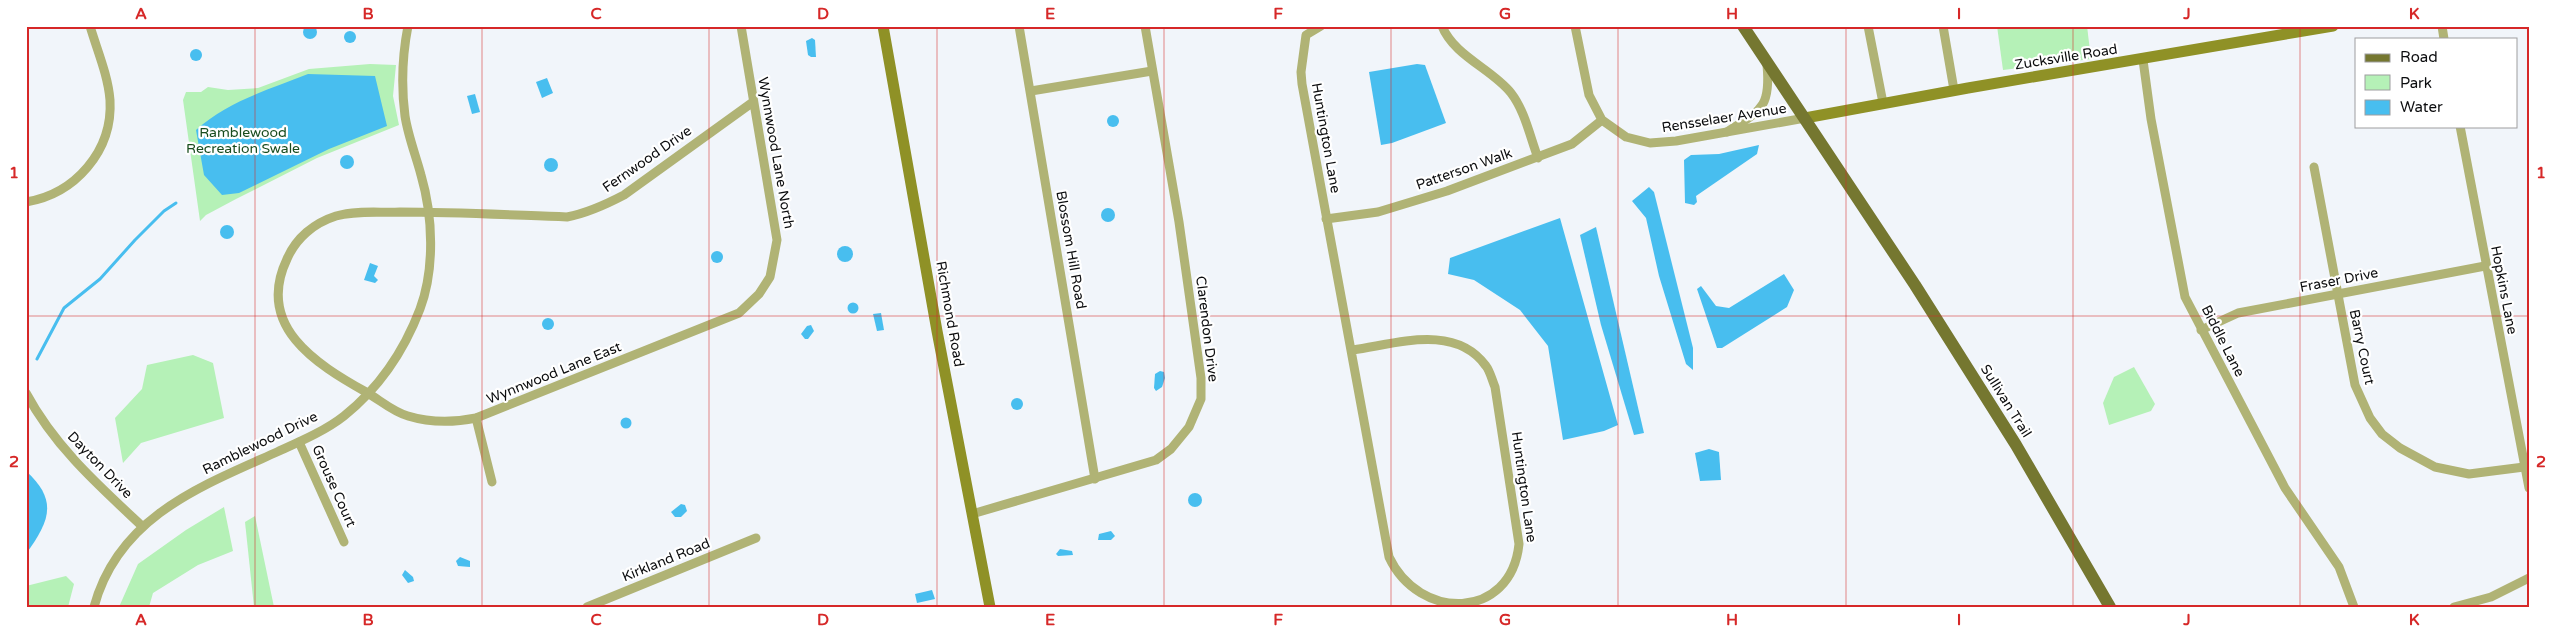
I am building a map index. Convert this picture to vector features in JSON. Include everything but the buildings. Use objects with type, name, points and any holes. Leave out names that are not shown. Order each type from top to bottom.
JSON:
[{"type":"main road","name":"Sullivan Trail","points":[[1742,26],[1868,214],[2016,446],[2110,606]]},
{"type":"street","points":[[26,202],[51,196],[77,179],[104,143],[110,117],[110,100],[90,26]]},
{"type":"street","name":"Ramblewood Drive","points":[[94,607],[118,554],[142,526],[161,510],[202,486],[299,442],[343,416],[368,393],[393,363],[420,308],[425,291],[430,247],[428,211],[422,176],[406,119],[402,71],[408,26]]},
{"type":"street","name":"Wynnwood Lane North","points":[[741,26],[777,240],[770,277],[759,294],[748,306]]},
{"type":"street","name":"Richmond Road","points":[[883,26],[937,331],[990,607]]},
{"type":"street","name":"Blossom Hill Road","points":[[1019,26],[1095,479]]},
{"type":"street","name":"Clarendon Drive","points":[[972,514],[1156,460],[1181,438],[1196,413],[1201,399],[1201,378],[1180,231],[1145,26]]},
{"type":"street","name":"Huntington Lane","points":[[1321,26],[1306,36],[1301,72],[1326,220],[1353,350],[1389,557],[1394,568],[1406,584],[1422,595],[1458,604],[1478,604],[1506,580],[1513,568],[1520,544],[1495,387],[1486,366],[1473,352],[1442,339],[1426,339],[1353,350]]},
{"type":"street","points":[[1442,26],[1455,45],[1510,92],[1517,102],[1538,158]]},
{"type":"street","name":"Rensselaer Avenue","points":[[1575,26],[1589,95],[1602,120],[1626,137],[1650,142],[1722,135],[1804,118]]},
{"type":"street","points":[[1868,26],[1883,103]]},
{"type":"street","points":[[1943,26],[1954,90]]},
{"type":"street","name":"Zucksville Road","points":[[1804,118],[1954,90],[2143,60],[2334,26]]},
{"type":"street","name":"Biddle Lane","points":[[2143,60],[2151,119],[2185,297],[2285,488],[2339,567],[2354,607]]},
{"type":"street","points":[[1722,135],[1754,115],[1765,102],[1769,88],[1767,62]]},
{"type":"street","points":[[1030,91],[1152,71]]},
{"type":"street","name":"Fernwood Drive","points":[[428,211],[567,217],[583,213],[605,205],[624,195],[753,102]]},
{"type":"street","name":"Patterson Walk","points":[[1326,220],[1397,207],[1538,158],[1572,144],[1602,120]]},
{"type":"street","name":"Hopkins Lane","points":[[2460,128],[2529,488]]},
{"type":"street","name":"Barry Court","points":[[2314,167],[2357,391],[2370,418],[2382,434],[2415,457],[2450,472],[2486,473],[2524,467]]},
{"type":"street","points":[[368,393],[323,366],[298,344],[290,334],[281,313],[280,278],[290,252],[299,240],[316,225],[326,220],[364,212],[428,211]]},
{"type":"street","name":"Fraser Drive","points":[[2201,330],[2238,313],[2486,266]]},
{"type":"street","name":"Wynnwood Lane East","points":[[368,393],[399,413],[409,417],[449,423],[476,418],[726,319],[748,306]]},
{"type":"street","name":"Dayton Drive","points":[[26,393],[41,418],[68,454],[142,526]]},
{"type":"street","points":[[476,418],[492,482]]},
{"type":"street","name":"Grouse Court","points":[[299,442],[344,542]]},
{"type":"street","name":"Kirkland Road","points":[[587,607],[756,538]]},
{"type":"street","points":[[2454,607],[2490,597],[2529,578]]},
{"type":"green space","points":[[1997,26],[2087,26],[2091,59],[2003,70]]},
{"type":"green space","name":"Ramblewood Recreation Swale","points":[[370,64],[396,65],[393,96],[399,125],[317,158],[206,215],[200,221],[183,100],[186,92],[201,92],[208,87],[228,90],[258,88],[309,69]]},
{"type":"green space","points":[[193,355],[213,363],[224,418],[141,443],[123,463],[115,418],[142,389],[147,365]]},
{"type":"green space","points":[[2134,367],[2155,404],[2151,411],[2109,425],[2103,403],[2114,377]]},
{"type":"green space","points":[[224,507],[233,551],[198,565],[153,593],[149,607],[119,607],[138,564],[186,530]]},
{"type":"green space","points":[[255,516],[274,607],[254,607],[245,522]]},
{"type":"green space","points":[[66,576],[74,584],[68,607],[26,607],[26,586]]},
{"type":"water","points":[[310,25],[315,27],[317,32],[315,37],[310,39],[305,37],[303,32],[305,27]]},
{"type":"water","points":[[348,31],[352,31],[356,37],[352,43],[348,43],[344,39],[344,35]]},
{"type":"water","points":[[812,38],[815,40],[816,57],[808,55],[806,41]]},
{"type":"water","points":[[196,49],[202,55],[196,61],[190,55]]},
{"type":"water","points":[[1417,64],[1425,65],[1446,123],[1392,143],[1381,145],[1369,72]]},
{"type":"water","name":"Ramblewood Recreation Swale","points":[[308,74],[375,76],[387,126],[329,149],[239,193],[222,195],[204,175],[196,130],[221,111],[235,104]]},
{"type":"water","points":[[547,78],[553,93],[542,98],[536,82]]},
{"type":"water","points":[[475,94],[480,112],[472,114],[467,96]]},
{"type":"water","points":[[1115,115],[1118,116],[1118,126],[1111,127],[1108,126],[1107,119],[1108,116]]},
{"type":"water","points":[[1759,145],[1757,154],[1696,196],[1697,202],[1694,205],[1685,203],[1684,160],[1691,155],[1719,154]]},
{"type":"water","points":[[347,155],[352,157],[354,162],[352,167],[347,169],[342,167],[340,162],[342,157]]},
{"type":"water","points":[[551,158],[556,160],[558,165],[556,170],[551,172],[546,170],[544,165],[546,160]]},
{"type":"water","points":[[1649,187],[1654,192],[1693,348],[1693,370],[1686,364],[1659,276],[1646,218],[1632,201]]},
{"type":"water","points":[[1108,208],[1113,210],[1115,215],[1113,220],[1108,222],[1103,220],[1101,215],[1103,210]]},
{"type":"water","points":[[1560,218],[1618,425],[1604,431],[1563,440],[1548,346],[1520,310],[1474,280],[1448,274],[1450,258]]},
{"type":"water","points":[[227,225],[232,227],[234,232],[232,237],[227,239],[222,237],[220,232],[222,227]]},
{"type":"water","points":[[1596,227],[1644,433],[1634,435],[1601,325],[1580,235]]},
{"type":"water","points":[[845,246],[851,248],[853,254],[851,260],[845,262],[839,260],[837,254],[839,248]]},
{"type":"water","points":[[715,251],[719,251],[723,257],[719,263],[715,263],[711,259],[711,255]]},
{"type":"water","points":[[370,263],[378,266],[374,276],[378,280],[375,283],[364,280]]},
{"type":"water","points":[[1784,274],[1794,290],[1787,307],[1722,348],[1717,348],[1697,289],[1701,286],[1716,306],[1729,308]]},
{"type":"water","points":[[853,302],[859,308],[853,314],[847,308]]},
{"type":"water","points":[[881,313],[884,330],[877,331],[873,314]]},
{"type":"water","points":[[548,318],[554,324],[548,330],[542,324]]},
{"type":"water","points":[[811,325],[814,331],[808,339],[805,339],[801,334],[807,326]]},
{"type":"water","points":[[1160,371],[1164,372],[1165,378],[1162,387],[1156,391],[1154,388],[1155,374]]},
{"type":"water","points":[[1017,398],[1023,404],[1017,410],[1011,404]]},
{"type":"water","points":[[626,417],[632,423],[626,429],[620,423]]},
{"type":"water","points":[[1709,449],[1719,452],[1721,480],[1700,481],[1695,453]]},
{"type":"water","points":[[26,471],[43,492],[47,502],[47,512],[40,532],[26,554]]},
{"type":"water","points":[[1195,493],[1200,495],[1202,500],[1200,505],[1195,507],[1190,505],[1188,500],[1190,495]]},
{"type":"water","points":[[681,504],[685,505],[687,511],[681,517],[675,517],[671,512]]},
{"type":"water","points":[[1111,531],[1115,536],[1111,540],[1098,540],[1099,534]]},
{"type":"water","points":[[1060,549],[1072,551],[1073,555],[1058,556],[1056,554]]},
{"type":"water","points":[[460,557],[470,561],[470,567],[458,566],[456,561]]},
{"type":"water","points":[[405,570],[413,577],[414,581],[408,583],[402,575]]},
{"type":"water","points":[[932,590],[935,599],[917,603],[915,594]]},
{"type":"waterway","points":[[37,359],[64,308],[100,279],[135,240],[164,211],[176,203]]}]
